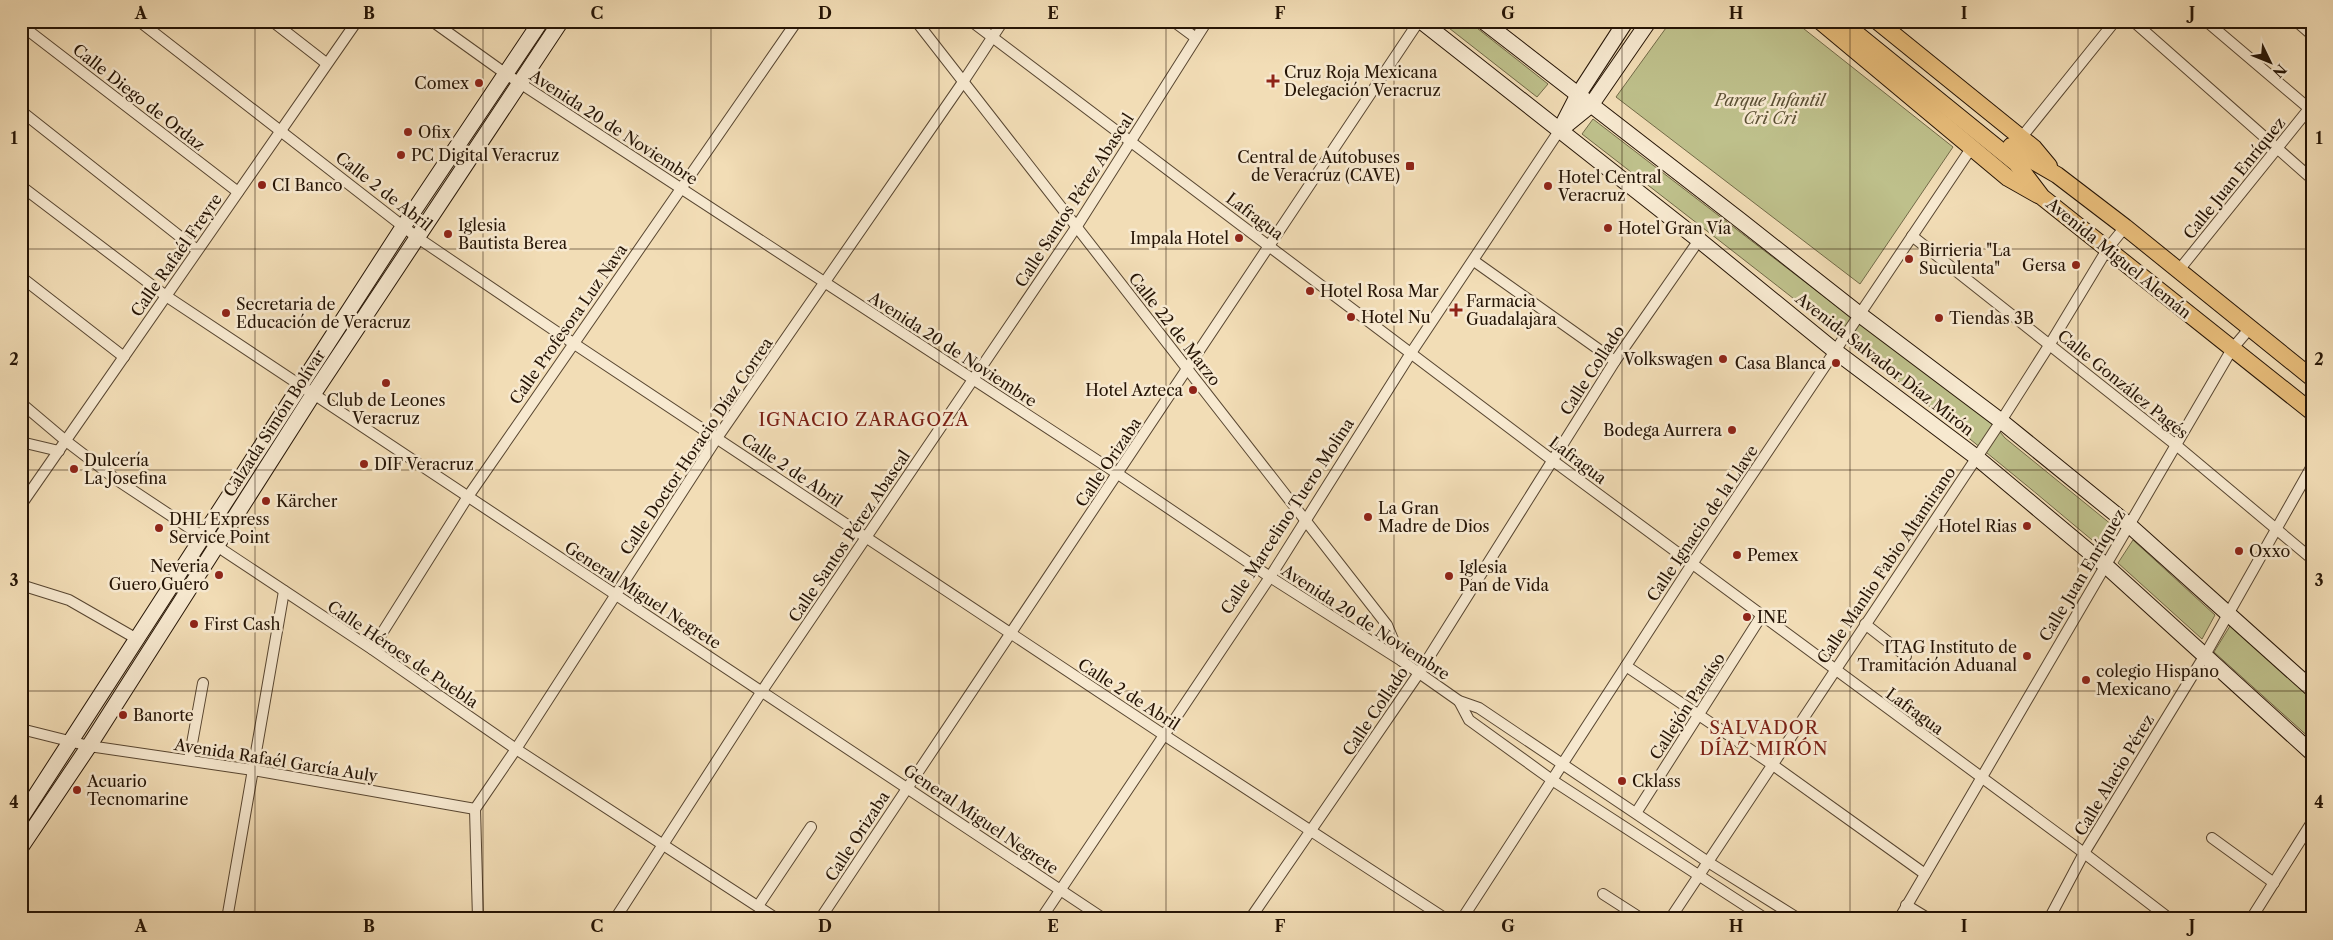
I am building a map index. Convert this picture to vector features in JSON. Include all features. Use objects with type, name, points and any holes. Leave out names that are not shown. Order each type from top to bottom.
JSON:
[{"type":"main road","name":"Calzada Simón Bolívar","points":[[21,818],[136,638],[203,538],[300,384],[541,21]]},
{"type":"main road","name":"Calzada Simón Bolívar","points":[[21,847],[89,746],[314,393],[560,21]]},
{"type":"main road","name":"Avenida Salvador Díaz Mirón","points":[[1420,21],[1699,240],[1835,351],[1976,457],[2105,565],[2312,753]]},
{"type":"main road","name":"Avenida Salvador Díaz Mirón","points":[[1482,21],[1859,314],[2001,421],[2129,525],[2312,689]]},
{"type":"main road","name":"Calle Marcelino Tuero Molina","points":[[1560,131],[1578,95],[1626,21]]},
{"type":"main road","name":"Calle Marcelino Tuero Molina","points":[[1560,131],[1590,105],[1649,21]]},
{"type":"main road","points":[[1820,21],[2008,178],[2042,197]]},
{"type":"main road","name":"Avenida Miguel Alemán","points":[[1841,21],[1911,70],[2024,156],[2057,175],[2125,227],[2312,378]]},
{"type":"main road","name":"Avenida Miguel Alemán","points":[[1858,21],[2016,163],[2042,197],[2312,412]]},
{"type":"main road","points":[[1877,21],[2034,148],[2057,175]]},
{"type":"street","name":"Calle 2 de Abril","points":[[138,21],[418,238],[1011,634],[1446,919]]},
{"type":"street","points":[[272,21],[326,64]]},
{"type":"street","name":"Calle Rafaél Freyre","points":[[21,505],[357,21]]},
{"type":"street","name":"Avenida 20 de Noviembre","points":[[432,21],[506,74],[823,283],[1118,474],[1270,577],[1402,661],[1459,701],[1479,708],[1708,862],[1799,919]]},
{"type":"street","name":"Calle Profesora Luz Nava","points":[[372,650],[467,498],[797,21]]},
{"type":"street","name":"Calle 22 de Marzo","points":[[916,21],[1386,625],[1402,661]]},
{"type":"street","name":"Lafragua","points":[[971,21],[1552,460],[2084,853],[2170,919]]},
{"type":"street","name":"Calle Doctor Horacio Díaz Correa","points":[[475,809],[516,749],[717,438],[963,82],[1003,21]]},
{"type":"street","points":[[1173,21],[1196,38]]},
{"type":"street","points":[[1193,21],[1205,25]]},
{"type":"street","name":"Calle Orizaba","points":[[820,919],[907,786],[1188,371],[1269,245],[1420,21]]},
{"type":"street","points":[[2021,138],[2115,21]]},
{"type":"street","points":[[2133,21],[2276,150],[2312,179]]},
{"type":"street","points":[[2206,21],[2311,108]]},
{"type":"street","points":[[2296,21],[2310,34]]},
{"type":"street","points":[[2310,21],[2310,34]]},
{"type":"street","name":"Calle Diego de Ordaz","points":[[21,25],[238,192]]},
{"type":"street","name":"Calle Santos Pérez Abascal","points":[[615,919],[762,691],[1077,226],[1205,25]]},
{"type":"street","name":"Calle Juan Enríquez","points":[[2179,270],[2311,108]]},
{"type":"street","points":[[21,112],[197,250]]},
{"type":"street","name":"Calle Marcelino Tuero Molina","points":[[1041,919],[1270,577],[1412,353],[1560,131]]},
{"type":"street","name":"Calle Ignacio de la Llave","points":[[1462,919],[1692,564],[1972,147]]},
{"type":"street","name":"General Miguel Negrete","points":[[21,186],[166,296],[314,393],[467,498],[907,786],[1104,919]]},
{"type":"street","name":"Calle Manlio Fabio Altamirano","points":[[1670,919],[2001,421],[2108,248],[2125,227]]},
{"type":"street","name":"Calle González Pagés","points":[[1912,236],[2176,445],[2312,559]]},
{"type":"street","name":"Calle Collado","points":[[1250,919],[1419,673],[1615,361],[1699,240]]},
{"type":"street","points":[[1474,261],[1615,361]]},
{"type":"street","points":[[21,277],[124,357]]},
{"type":"street","name":"Calle Juan Enríquez","points":[[1899,919],[2232,349],[2250,328]]},
{"type":"street","name":"Calle Héroes de Puebla","points":[[21,403],[117,480],[372,650],[516,749],[777,919]]},
{"type":"street","points":[[21,442],[59,451]]},
{"type":"street","name":"Calle Alacio Pérez","points":[[2049,919],[2084,853],[2205,655],[2312,466]]},
{"type":"street","points":[[21,585],[69,600],[136,638]]},
{"type":"street","points":[[227,919],[284,591]]},
{"type":"street","name":"Callejón Paraíso","points":[[1636,813],[1762,615]]},
{"type":"street","points":[[1865,624],[1906,656]]},
{"type":"street","points":[[1626,666],[1773,765],[1925,874]]},
{"type":"street","points":[[189,760],[203,683]]},
{"type":"street","name":"Avenida 20 de Noviembre","points":[[1459,701],[1468,720],[1552,780],[1766,919]]},
{"type":"street","name":"Avenida Rafaél García Auly","points":[[21,728],[89,746],[253,770],[475,809]]},
{"type":"street","points":[[475,809],[478,919]]},
{"type":"street","points":[[2251,919],[2312,822]]},
{"type":"street","points":[[758,906],[812,827]]},
{"type":"street","points":[[2212,838],[2274,883]]},
{"type":"street","points":[[1603,894],[1642,919]]},
{"type":"street","points":[[1906,906],[1929,919]]},
{"type":"green space","points":[[1440,21],[1468,21],[1548,84],[1537,97]]},
{"type":"green space","name":"Parque Infantil Cri Cri","points":[[1671,21],[1794,21],[1953,147],[1860,284],[1616,97]]},
{"type":"green space","points":[[1593,119],[1861,325],[1991,421],[2005,438],[2112,525],[2098,545],[1907,388],[1582,134]]},
{"type":"green space","points":[[2133,540],[2215,615],[2202,639],[2118,563]]},
{"type":"green space","points":[[2230,626],[2312,699],[2312,740],[2214,652]]},
{"type":"place","name":"Cruz Roja Mexicana Delegación Veracruz","points":[[1273,81]]},
{"type":"place","name":"Comex","points":[[479,83]]},
{"type":"place","name":"Ofix","points":[[408,132]]},
{"type":"place","name":"PC Digital Veracruz","points":[[401,155]]},
{"type":"place","name":"Central de Autobuses de Veracruz (CAVE)","points":[[1410,166]]},
{"type":"place","name":"CI Banco","points":[[262,185]]},
{"type":"place","name":"Hotel Central Veracruz","points":[[1548,186]]},
{"type":"place","name":"Hotel Gran Vía","points":[[1608,228]]},
{"type":"place","name":"Iglesia Bautista Berea","points":[[448,234]]},
{"type":"place","name":"Impala Hotel","points":[[1239,238]]},
{"type":"place","name":"Birrieria \"La Suculenta\"","points":[[1909,259]]},
{"type":"place","name":"Gersa","points":[[2076,265]]},
{"type":"place","name":"Hotel Rosa Mar","points":[[1310,291]]},
{"type":"place","name":"Farmacia Guadalajara","points":[[1456,310]]},
{"type":"place","name":"Secretaria de Educación de Veracruz","points":[[226,313]]},
{"type":"place","name":"Hotel Nu","points":[[1351,317]]},
{"type":"place","name":"Tiendas 3B","points":[[1939,318]]},
{"type":"place","name":"Volkswagen","points":[[1723,359]]},
{"type":"place","name":"Casa Blanca","points":[[1836,363]]},
{"type":"place","name":"Club de Leones Veracruz","points":[[386,383]]},
{"type":"place","name":"Hotel Azteca","points":[[1193,390]]},
{"type":"place","name":"Bodega Aurrera","points":[[1732,430]]},
{"type":"place","name":"DIF Veracruz","points":[[364,464]]},
{"type":"place","name":"Dulcería La Josefina","points":[[74,469]]},
{"type":"place","name":"Kärcher","points":[[266,501]]},
{"type":"place","name":"La Gran Madre de Dios","points":[[1368,517]]},
{"type":"place","name":"Hotel Rias","points":[[2027,526]]},
{"type":"place","name":"DHL Express Service Point","points":[[159,528]]},
{"type":"place","name":"Oxxo","points":[[2239,551]]},
{"type":"place","name":"Pemex","points":[[1737,555]]},
{"type":"place","name":"Neveria Guero Guero","points":[[219,575]]},
{"type":"place","name":"Iglesia Pan de Vida","points":[[1449,576]]},
{"type":"place","name":"INE","points":[[1747,617]]},
{"type":"place","name":"First Cash","points":[[194,624]]},
{"type":"place","name":"ITAG Instituto de Tramitación Aduanal","points":[[2027,656]]},
{"type":"place","name":"colegio Hispano Mexicano","points":[[2086,680]]},
{"type":"place","name":"Banorte","points":[[123,715]]},
{"type":"place","name":"Cklass","points":[[1622,781]]},
{"type":"place","name":"Acuario Tecnomarine","points":[[77,790]]},
{"type":"district","name":"IGNACIO ZARAGOZA","points":[[864,420]]},
{"type":"district","name":"SALVADOR DÍAZ MIRÓN","points":[[1764,738]]}]
